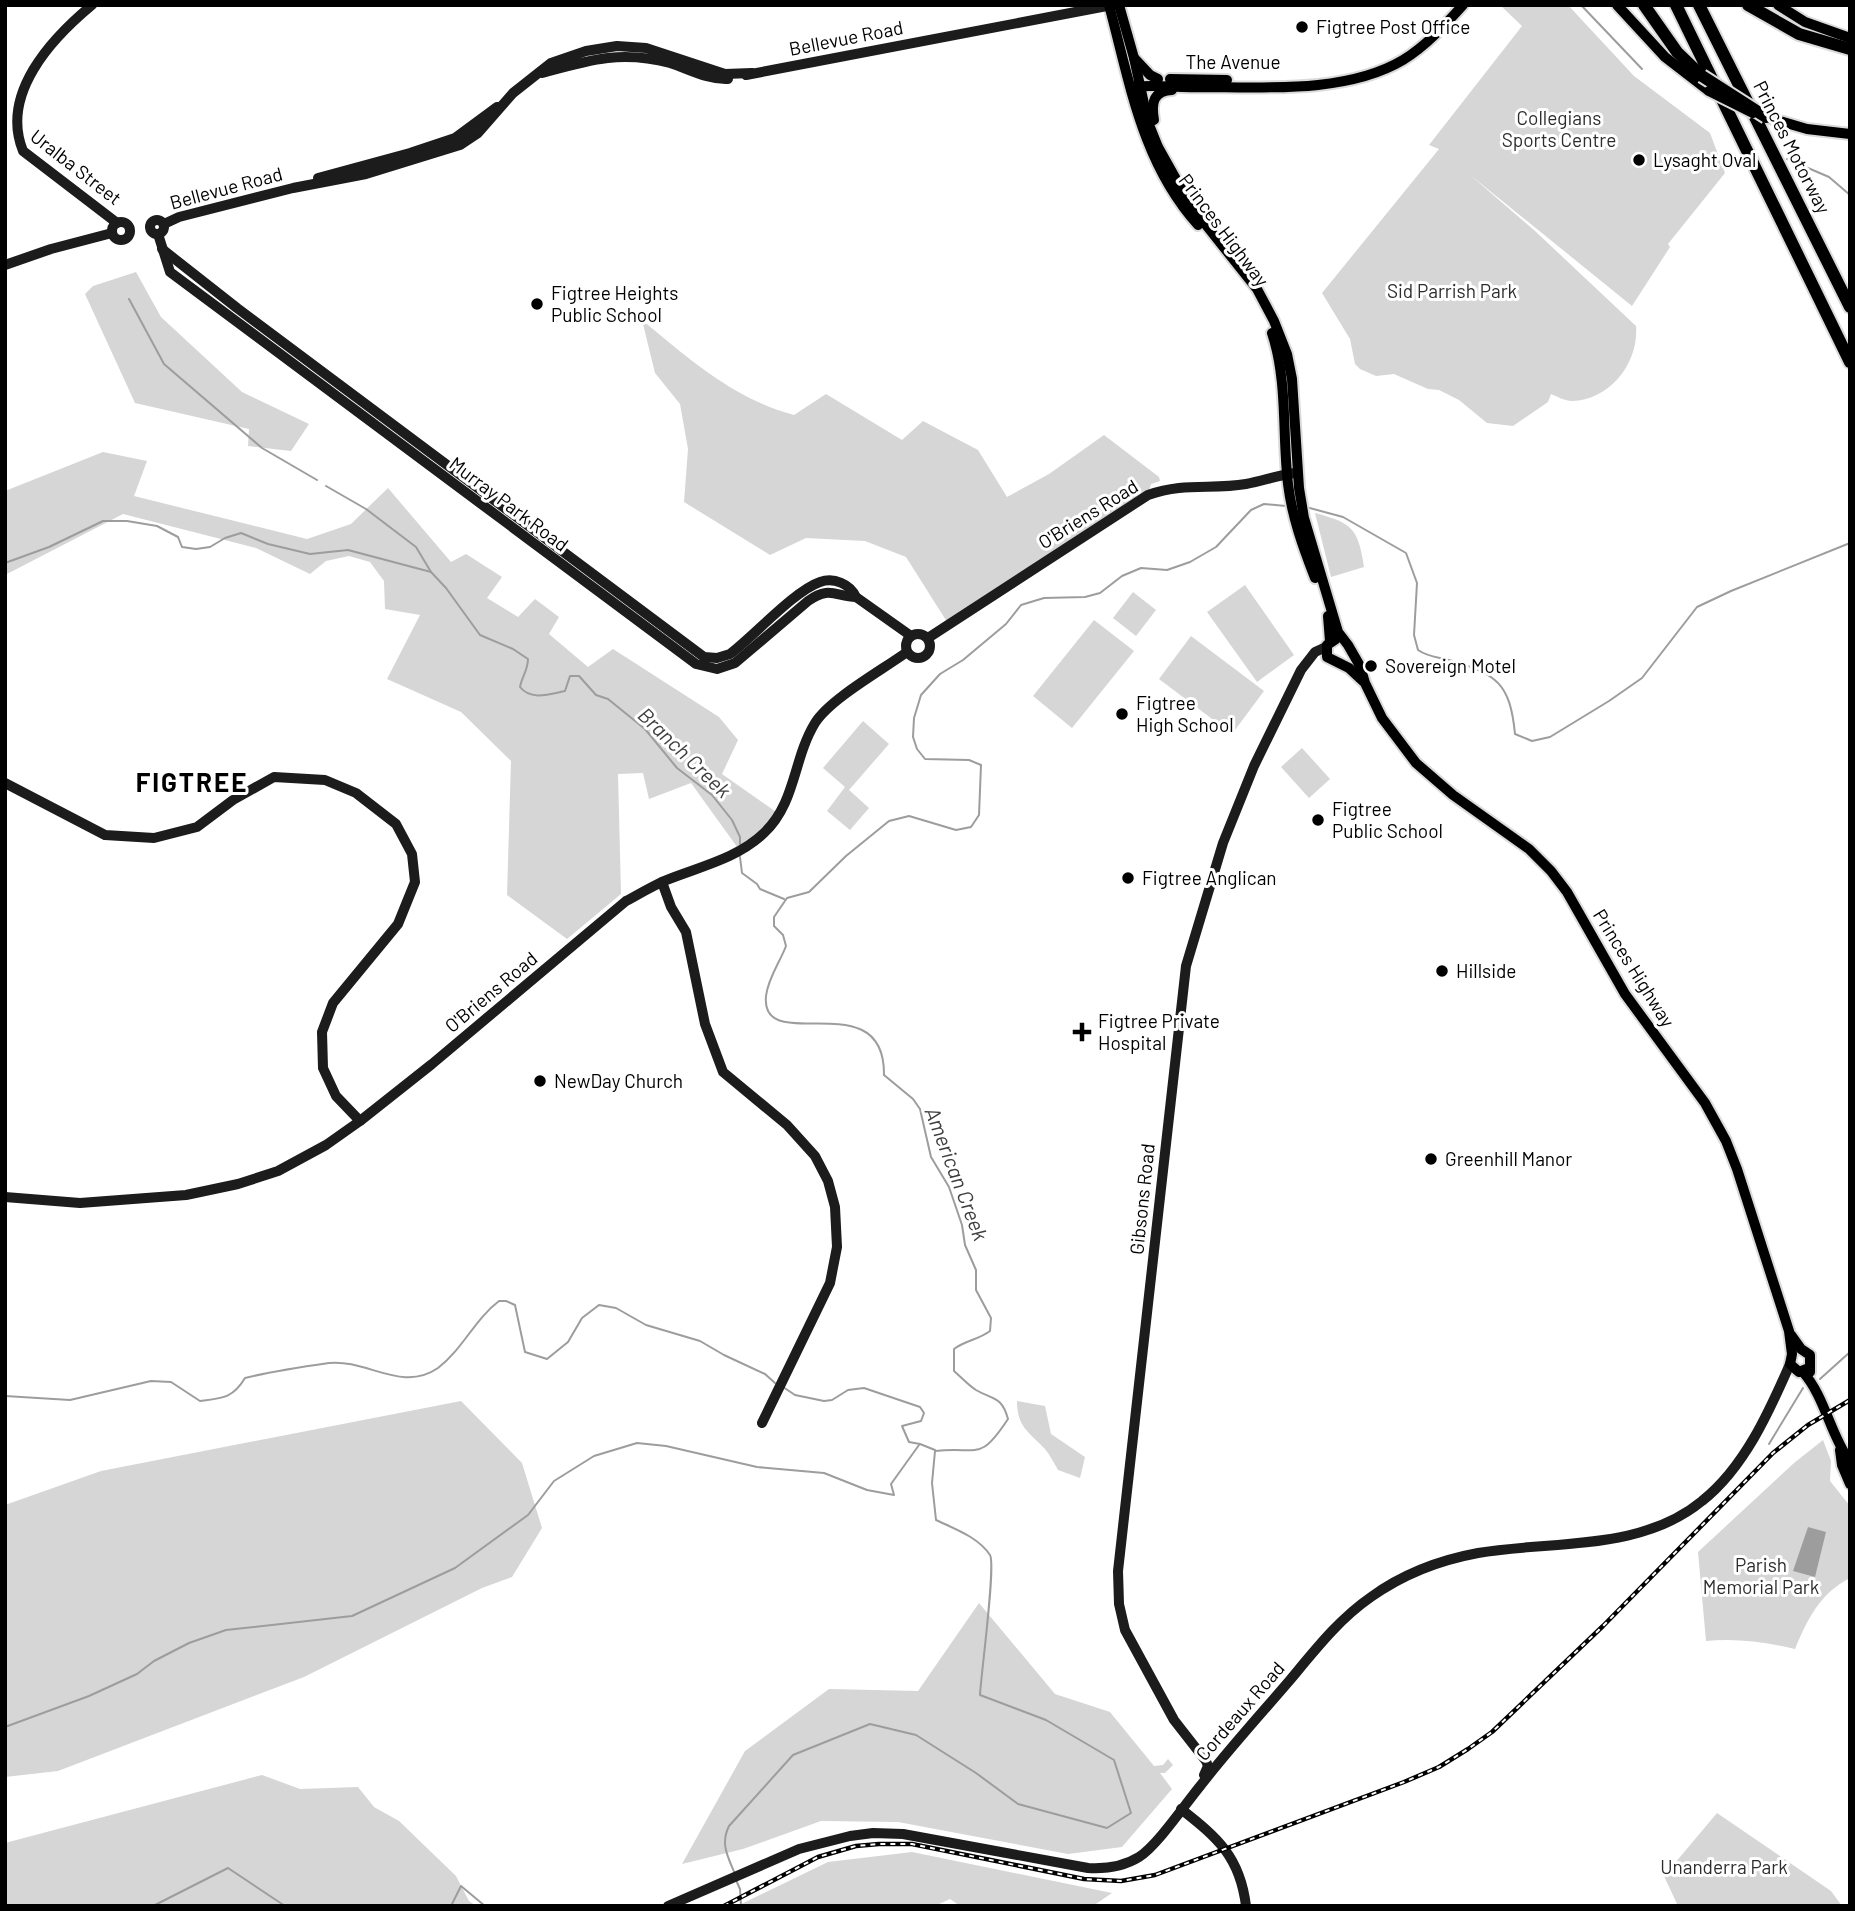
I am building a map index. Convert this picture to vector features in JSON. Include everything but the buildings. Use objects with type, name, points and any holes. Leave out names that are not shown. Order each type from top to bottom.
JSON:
[{"type":"highway","points":[[1644,5],[1671,45],[1702,76],[1766,117]]},
{"type":"highway","points":[[1676,5],[1850,362]]},
{"type":"highway","name":"Princes Motorway","points":[[1699,5],[1850,307]]},
{"type":"highway","points":[[1748,5],[1799,34],[1850,49]]},
{"type":"main road","name":"Princes Highway","points":[[1119,5],[1134,58],[1134,84],[1146,141],[1168,186],[1250,291],[1270,330],[1282,377],[1299,518],[1326,607],[1328,644]]},
{"type":"main road","name":"The Avenue","points":[[1134,84],[1180,85],[1189,88],[1302,86],[1376,72],[1404,60],[1430,39],[1463,5]]},
{"type":"main road","points":[[1617,5],[1665,57],[1709,91],[1747,111],[1766,117],[1807,129],[1850,134]]},
{"type":"main road","points":[[1778,5],[1805,22],[1850,38]]},
{"type":"main road","name":"Princes Highway","points":[[1110,6],[1152,134],[1171,172],[1200,219],[1250,279],[1274,321],[1292,379],[1293,473]]},
{"type":"main road","points":[[1134,58],[1150,75],[1158,79]]},
{"type":"main road","name":"The Avenue","points":[[1134,84],[1158,79],[1338,80]]},
{"type":"main road","points":[[1171,172],[1157,129],[1153,103],[1161,92],[1189,88]]},
{"type":"main road","name":"Princes Highway","points":[[1299,518],[1336,627],[1343,640]]},
{"type":"main road","points":[[1334,639],[1343,640],[1350,650],[1346,659],[1334,661],[1328,644],[1334,639]]},
{"type":"main road","name":"Princes Highway","points":[[1350,650],[1390,731],[1416,763],[1453,795],[1529,849],[1567,892],[1612,974],[1704,1104],[1726,1141],[1737,1170],[1798,1363],[1812,1382],[1840,1448],[1850,1462]]},
{"type":"main road","name":"Princes Highway","points":[[1334,661],[1355,673],[1365,683]]},
{"type":"main road","name":"Princes Highway","points":[[1840,1448],[1842,1465],[1850,1484]]},
{"type":"street","points":[[10,95],[41,49],[92,5]]},
{"type":"street","name":"Bellevue Road","points":[[129,229],[163,231],[164,224],[178,217],[298,186],[455,138],[502,104],[551,63],[586,51],[617,46],[656,51],[725,74],[752,73],[1110,6]]},
{"type":"street","name":"Uralba Street","points":[[6,115],[12,138],[23,151],[117,223]]},
{"type":"street","points":[[117,223],[126,224],[129,229],[127,237],[121,240],[116,239],[112,233],[117,223]]},
{"type":"street","name":"Murray Park Road","points":[[154,231],[170,272],[690,660],[703,662]]},
{"type":"street","points":[[5,265],[51,249],[112,233]]},
{"type":"street","name":"Murray Park Road","points":[[162,249],[703,662]]},
{"type":"street","points":[[230,317],[237,308]]},
{"type":"street","name":"O'Briens Road","points":[[5,1197],[80,1203],[186,1195],[210,1191],[278,1171],[326,1145],[432,1064],[626,901],[662,882],[740,851],[764,833],[788,799],[803,744],[817,720],[830,706],[907,652],[917,658],[925,655],[930,648],[928,638],[1148,495],[1184,486],[1246,484],[1293,473]]},
{"type":"street","points":[[703,662],[717,669],[735,663],[808,601],[820,594],[833,592],[856,597],[911,635]]},
{"type":"street","points":[[907,652],[905,645],[911,635],[920,633],[928,638]]},
{"type":"street","name":"Gibsons Road","points":[[1193,1794],[1208,1766],[1174,1720],[1125,1630],[1119,1604],[1118,1570],[1186,966],[1214,871],[1243,790],[1270,730],[1305,665],[1315,652],[1328,644]]},
{"type":"street","points":[[1305,665],[1315,658],[1334,661]]},
{"type":"street","points":[[5,783],[105,835],[154,838],[197,827],[233,800],[274,777],[325,780],[356,793],[396,824],[412,854],[415,882],[398,924],[334,1003],[323,1032],[323,1068],[336,1096],[359,1121]]},
{"type":"street","points":[[662,882],[671,906],[686,932],[705,1024],[723,1072],[787,1125],[815,1156],[828,1181],[835,1207],[835,1265],[830,1283],[762,1423]]},
{"type":"street","name":"Cordeaux Road","points":[[668,1906],[810,1846],[850,1836],[883,1832],[1081,1866],[1107,1868],[1124,1864],[1142,1855],[1336,1627],[1369,1598],[1423,1568],[1469,1555],[1619,1537],[1667,1523],[1711,1494],[1744,1454],[1782,1384],[1798,1363]]},
{"type":"street","name":"Gibsons Road","points":[[1191,1741],[1220,1761]]},
{"type":"street","points":[[1181,1809],[1217,1840],[1230,1856],[1241,1878],[1246,1906]]},
{"type":"green space","points":[[1500,5],[1568,5],[1634,76],[1710,133],[1725,173],[1668,244],[1670,247],[1632,306],[1469,174],[1535,231],[1636,326],[1633,353],[1627,366],[1610,387],[1586,399],[1572,401],[1551,394],[1548,402],[1513,426],[1487,423],[1459,400],[1439,390],[1428,389],[1394,374],[1376,376],[1360,369],[1355,364],[1350,339],[1322,293],[1439,149],[1429,145],[1522,26]]},
{"type":"green space","points":[[136,272],[161,317],[242,392],[309,424],[291,451],[248,446],[249,429],[135,403],[85,294],[93,286]]},
{"type":"green space","points":[[642,320],[713,376],[772,408],[794,415],[826,394],[902,440],[923,421],[978,450],[1007,497],[1049,474],[1104,435],[1159,477],[1160,481],[1151,484],[1148,495],[949,625],[906,557],[865,541],[806,538],[770,555],[684,502],[688,449],[680,404],[655,373]]},
{"type":"green space","points":[[103,452],[147,461],[134,496],[307,539],[351,524],[388,488],[451,562],[466,554],[502,577],[487,598],[518,617],[535,599],[559,617],[549,634],[588,667],[613,649],[719,717],[738,740],[722,774],[779,814],[740,851],[691,783],[649,799],[643,773],[618,774],[621,894],[567,939],[507,895],[511,761],[461,712],[387,679],[420,615],[385,609],[384,581],[370,562],[349,556],[326,561],[310,574],[256,548],[123,514],[5,575],[5,491]]},
{"type":"green space","points":[[1315,513],[1338,520],[1352,530],[1359,544],[1364,567],[1331,577]]},
{"type":"green space","points":[[1245,585],[1294,655],[1257,682],[1207,612]]},
{"type":"green space","points":[[1133,592],[1156,610],[1136,636],[1113,618]]},
{"type":"green space","points":[[1094,620],[1134,651],[1072,728],[1033,696]]},
{"type":"green space","points":[[1191,636],[1264,691],[1232,734],[1159,679]]},
{"type":"green space","points":[[863,721],[889,744],[849,790],[869,808],[850,830],[827,811],[845,787],[823,768]]},
{"type":"green space","points":[[1302,748],[1330,779],[1309,798],[1281,767]]},
{"type":"green space","points":[[461,1401],[522,1463],[542,1528],[512,1577],[482,1588],[304,1677],[58,1771],[5,1777],[5,1505],[101,1471]]},
{"type":"green space","points":[[1017,1401],[1045,1406],[1051,1434],[1085,1457],[1080,1478],[1058,1470],[1047,1451],[1022,1423]]},
{"type":"green space","name":"Parish Memorial Park","points":[[1823,1440],[1831,1461],[1830,1481],[1850,1506],[1850,1578],[1830,1591],[1816,1608],[1795,1649],[1750,1641],[1706,1641],[1698,1552],[1794,1463]]},
{"type":"green space","points":[[979,1603],[1055,1694],[1110,1712],[1154,1766],[1163,1765],[1168,1759],[1173,1765],[1165,1773],[1160,1773],[1172,1789],[1122,1847],[1068,1854],[898,1822],[821,1821],[743,1849],[682,1864],[745,1751],[829,1689],[918,1691]]},
{"type":"green space","points":[[262,1775],[300,1789],[358,1787],[374,1807],[399,1821],[456,1876],[469,1901],[476,1906],[5,1906],[5,1843]]},
{"type":"green space","name":"Unanderra Park","points":[[1717,1813],[1831,1891],[1842,1906],[1678,1906],[1664,1876]]},
{"type":"green space","points":[[912,1852],[1112,1893],[1093,1906],[960,1906],[950,1899],[935,1906],[737,1906],[828,1862]]},
{"type":"shaded area","points":[[1808,1527],[1826,1532],[1815,1577],[1793,1571]]},
{"type":"waterway","points":[[1581,5],[1642,69]]},
{"type":"waterway","points":[[1787,159],[1829,177],[1850,195]]},
{"type":"waterway","points":[[129,299],[164,364],[262,448],[317,480]]},
{"type":"waterway","points":[[326,486],[366,509],[416,547],[431,572]]},
{"type":"waterway","name":"American Creek","points":[[735,1874],[725,1845],[729,1826],[793,1755],[870,1724],[916,1735],[976,1773],[1018,1804],[1107,1828],[1131,1813],[1114,1760],[1046,1720],[980,1695],[990,1598],[990,1555],[973,1538],[936,1520],[932,1483],[935,1451],[977,1450],[984,1447],[1008,1419],[1000,1402],[973,1388],[954,1371],[954,1349],[990,1331],[991,1318],[976,1290],[976,1270],[965,1245],[962,1225],[949,1187],[931,1157],[920,1109],[913,1099],[884,1075],[879,1047],[865,1032],[846,1025],[782,1021],[769,1013],[767,989],[786,946],[783,935],[774,926],[774,917],[787,898],[809,892],[846,856],[889,821],[909,816],[956,830],[971,827],[979,815],[981,765],[969,760],[925,759],[917,749],[913,737],[914,718],[921,695],[940,674],[963,660],[1006,624],[1021,605],[1044,598],[1085,597],[1100,593],[1122,576],[1141,568],[1167,570],[1190,562],[1216,547],[1251,510],[1264,504],[1286,506]]},
{"type":"waterway","name":"American Creek","points":[[1306,507],[1343,517],[1406,553],[1417,583],[1414,635],[1418,650],[1490,676],[1505,692],[1515,734],[1532,741],[1550,737],[1642,678],[1697,607],[1850,543]]},
{"type":"waterway","name":"Branch Creek","points":[[5,563],[49,547],[103,521],[127,521],[157,526],[178,537],[182,547],[210,547],[241,533],[268,544],[310,554],[348,550],[431,572],[480,635],[513,649],[528,659],[520,687],[524,691],[535,695],[565,691],[570,676],[579,676],[596,695],[608,699],[645,729],[677,768],[712,795],[732,820],[740,837],[740,844]]},
{"type":"waterway","name":"Branch Creek","points":[[740,857],[742,873],[760,889],[784,899]]},
{"type":"waterway","points":[[5,1396],[70,1400],[151,1381],[171,1382],[200,1401],[227,1396],[236,1390],[245,1378],[329,1363],[343,1363],[398,1376],[425,1375],[447,1361],[490,1308],[499,1301],[515,1305],[525,1352],[547,1359],[568,1342],[582,1318],[599,1305],[616,1308],[646,1325],[700,1341],[765,1374],[775,1383]]},
{"type":"waterway","points":[[1820,1379],[1850,1352]]},
{"type":"waterway","points":[[783,1387],[795,1395],[824,1401],[832,1400],[848,1390],[864,1388],[920,1407],[924,1413],[921,1421],[902,1426],[909,1442],[935,1450]]},
{"type":"waterway","points":[[1769,1444],[1803,1388]]},
{"type":"waterway","points":[[5,1727],[89,1696],[137,1674],[154,1661],[189,1643],[226,1630],[352,1616],[455,1568],[528,1515],[554,1481],[594,1456],[637,1443],[666,1446],[757,1467],[824,1473],[867,1490],[894,1495],[891,1484],[919,1445]]},
{"type":"waterway","name":"American Creek","points":[[153,1906],[228,1868],[285,1906]]},
{"type":"waterway","name":"American Creek","points":[[736,1880],[740,1889],[741,1906]]},
{"type":"waterway","name":"American Creek","points":[[451,1906],[461,1886],[485,1906]]},
{"type":"railway","points":[[724,1906],[818,1857],[856,1846],[879,1844],[912,1844],[1084,1879],[1121,1881],[1155,1875],[1439,1767],[1492,1732],[1603,1626],[1773,1453],[1808,1425],[1850,1400]]},
{"type":"place","name":"Figtree Post Office","points":[[1302,27]]},
{"type":"place","name":"Lysaght Oval","points":[[1639,160]]},
{"type":"place","name":"Figtree Heights Public School","points":[[537,304]]},
{"type":"place","name":"Sovereign Motel","points":[[1371,666]]},
{"type":"place","name":"Figtree High School","points":[[1122,714]]},
{"type":"place","name":"Figtree Public School","points":[[1318,820]]},
{"type":"place","name":"Figtree Anglican","points":[[1128,878]]},
{"type":"place","name":"Hillside","points":[[1442,971]]},
{"type":"place","name":"Figtree Private Hospital","points":[[1082,1032]]},
{"type":"place","name":"NewDay Church","points":[[540,1081]]},
{"type":"place","name":"Greenhill Manor","points":[[1431,1159]]},
{"type":"district","name":"FIGTREE","points":[[192,783]]},
{"type":"park label","name":"Collegians Sports Centre","points":[[1559,129]]},
{"type":"park label","name":"Sid Parrish Park","points":[[1452,291]]}]
